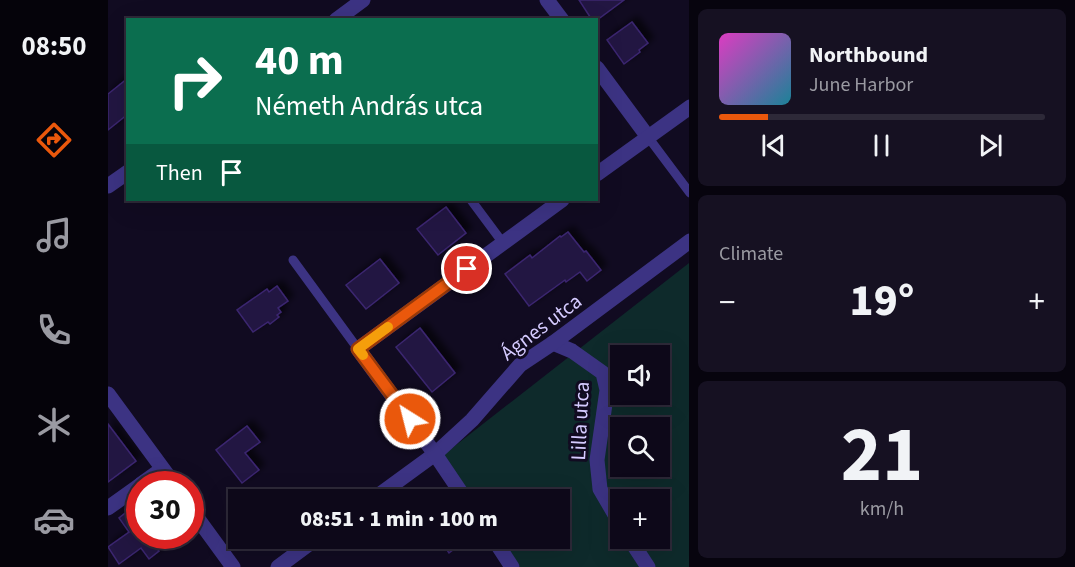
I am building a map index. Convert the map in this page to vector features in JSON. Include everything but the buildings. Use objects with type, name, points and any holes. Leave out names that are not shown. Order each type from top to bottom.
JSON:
[{"type":"street","points":[[339,18],[363,0]]},
{"type":"street","points":[[547,0],[560,18]]},
{"type":"street","points":[[598,69],[648,137]]},
{"type":"street","points":[[598,173],[689,108]]},
{"type":"street","points":[[108,186],[126,173]]},
{"type":"street","points":[[459,489],[358,349],[561,201]]},
{"type":"street","name":"Ágnes utca","points":[[387,489],[435,454],[472,420],[520,365],[553,344],[689,243]]},
{"type":"street","name":"Lilla utca","points":[[553,344],[573,351],[603,373],[607,390],[597,459],[600,489],[610,506]]},
{"type":"street","points":[[108,394],[162,469],[159,471]]},
{"type":"street","points":[[108,508],[126,495]]},
{"type":"street","points":[[204,527],[233,567]]},
{"type":"street","points":[[278,567],[302,549]]},
{"type":"street","points":[[500,549],[512,567]]},
{"type":"street","points":[[636,549],[648,567]]},
{"type":"lane","points":[[648,137],[689,191]]},
{"type":"lane","points":[[472,201],[503,243]]},
{"type":"lane","points":[[293,260],[358,349]]},
{"type":"green space","points":[[689,263],[689,567],[520,567],[507,549],[570,549],[570,489],[466,489],[442,456]]},
{"type":"slow traffic","points":[[363,355],[358,349],[388,327]]},
{"type":"route","points":[[410,419],[358,349],[467,269]]}]
